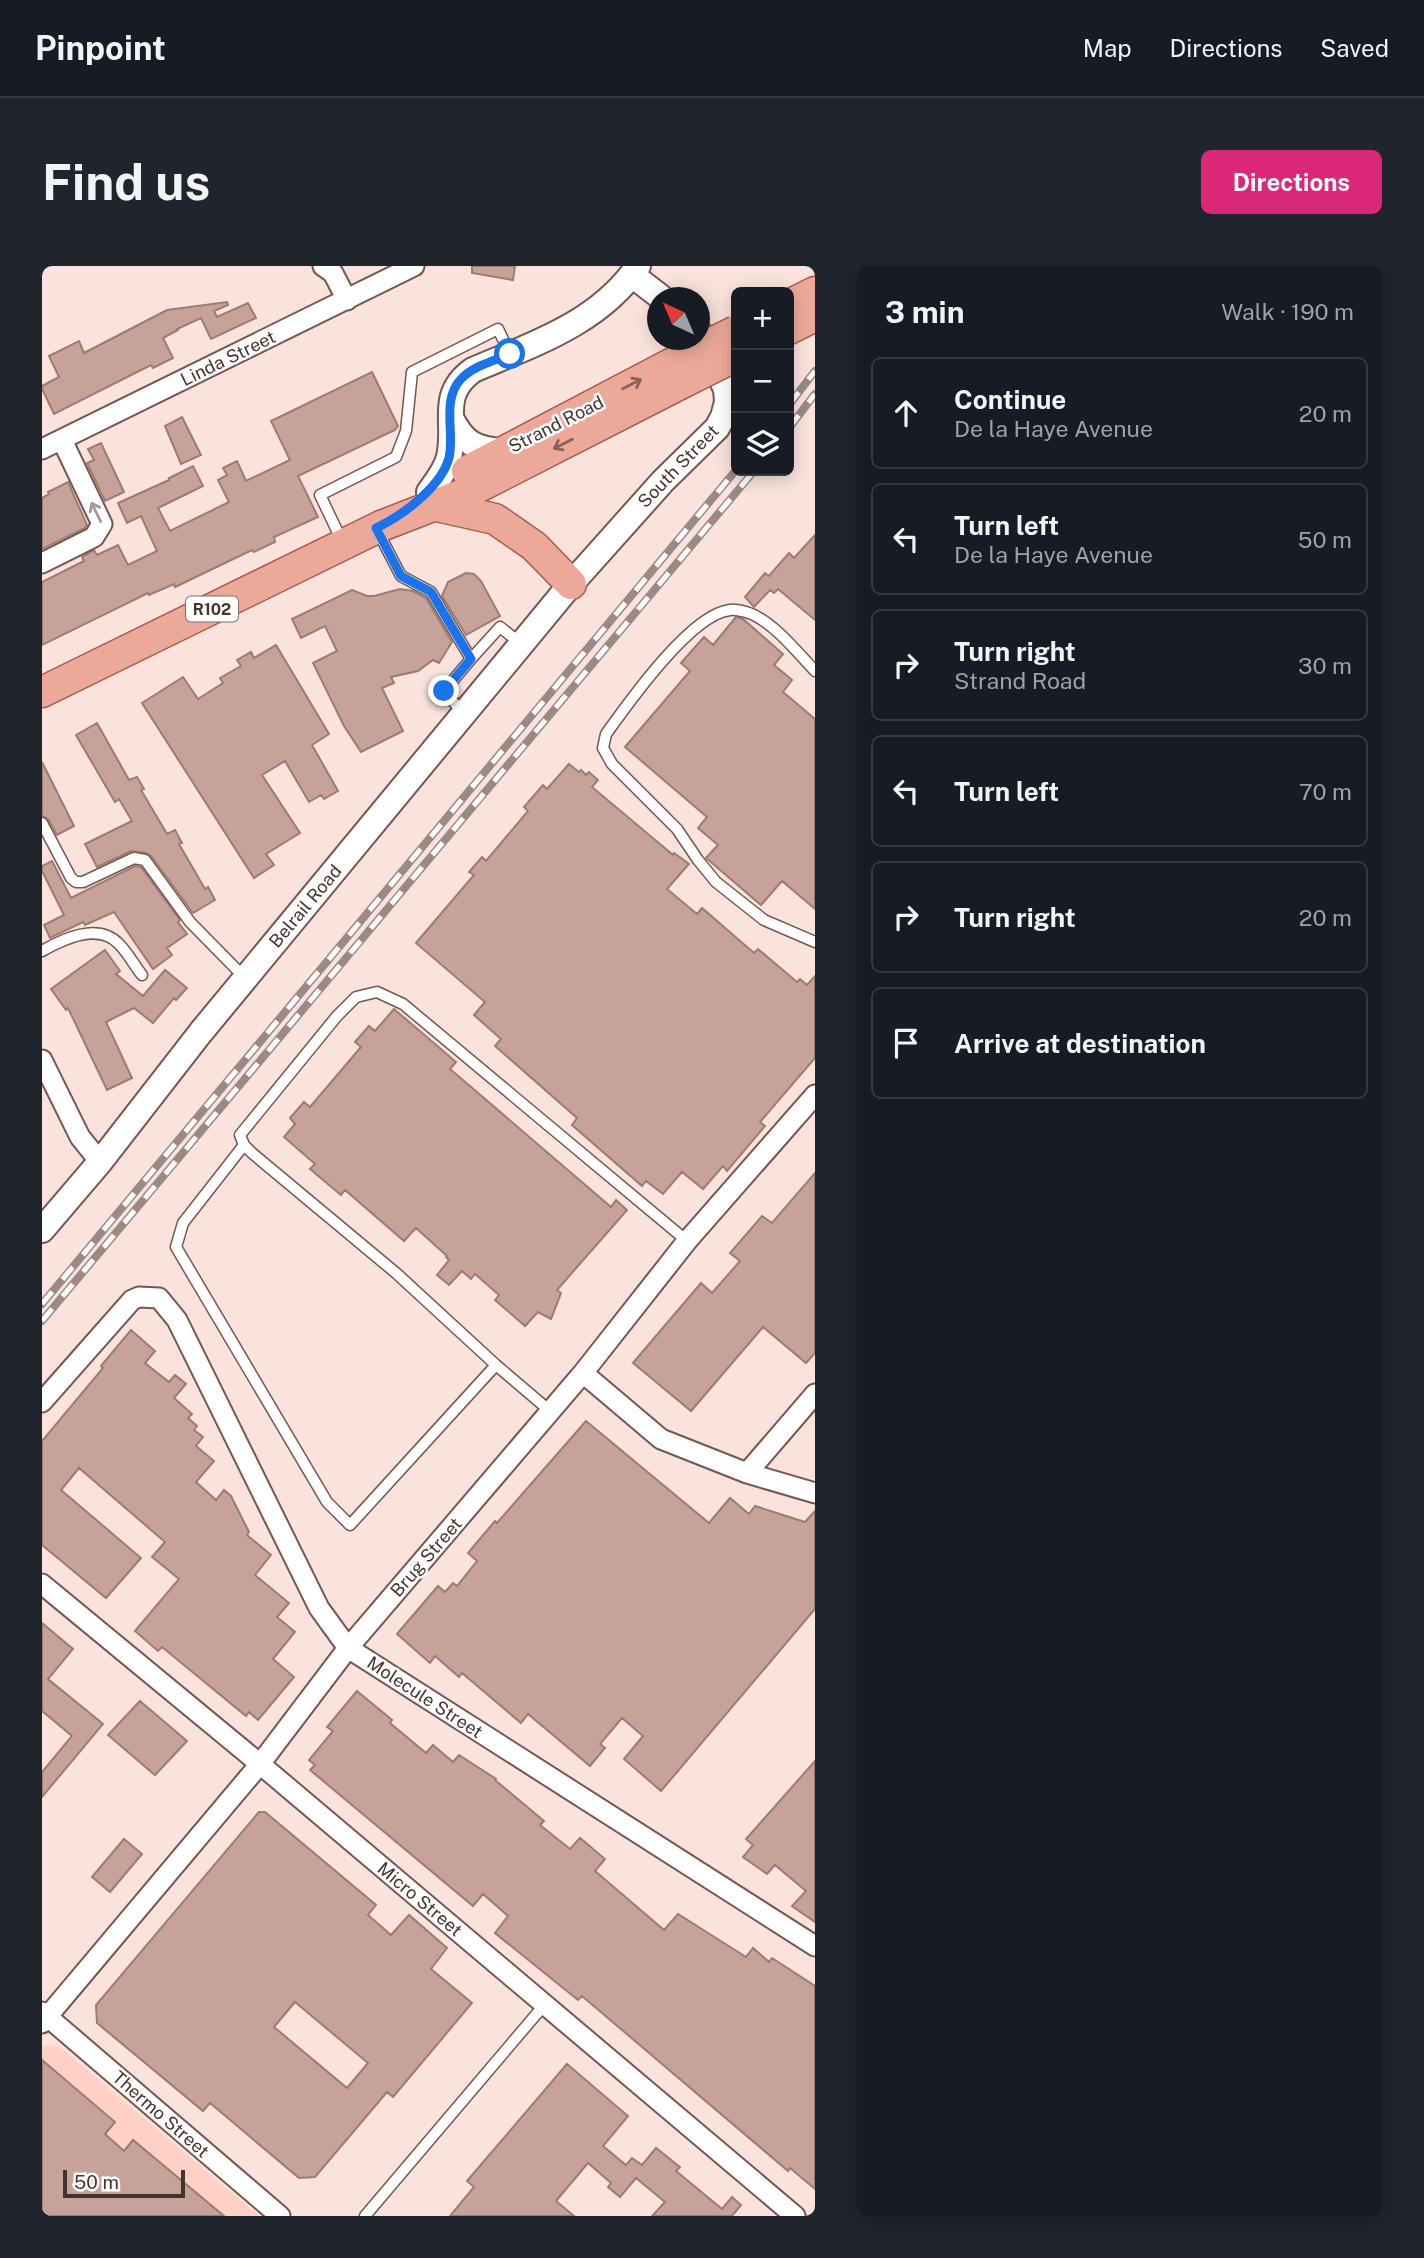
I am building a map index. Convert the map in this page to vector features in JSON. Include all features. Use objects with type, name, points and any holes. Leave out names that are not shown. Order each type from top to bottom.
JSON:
[{"type":"main road","points":[[794,302],[815,292]]},
{"type":"main road","points":[[794,327],[815,316]]},
{"type":"main road","name":"Strand Road","points":[[42,692],[379,527],[685,369],[731,335]]},
{"type":"main road","name":"Strand Road","points":[[685,369],[731,357]]},
{"type":"main road","points":[[514,457],[509,489],[510,507],[534,547]]},
{"type":"main road","points":[[433,499],[495,519],[534,547],[571,584]]},
{"type":"street","points":[[323,266],[333,273],[347,300]]},
{"type":"street","name":"Linda Street","points":[[42,449],[414,266]]},
{"type":"street","points":[[433,499],[449,459],[450,400],[461,378],[473,370],[561,332],[583,319],[609,299],[635,271],[651,287]]},
{"type":"street","name":"South Street","points":[[571,584],[663,481],[717,428],[727,402],[726,389],[708,350]]},
{"type":"street","points":[[451,418],[458,432],[474,446],[514,457]]},
{"type":"street","points":[[42,563],[94,537],[102,524],[62,440]]},
{"type":"street","name":"Belrail Road","points":[[42,1230],[100,1163],[201,1031],[571,584]]},
{"type":"street","points":[[42,1060],[80,1137],[100,1163]]},
{"type":"street","name":"Brug Street","points":[[44,2018],[260,1763],[348,1648],[583,1373],[687,1241],[815,1095]]},
{"type":"street","name":"Molecule Street","points":[[42,1402],[132,1300],[139,1297],[159,1298],[177,1320],[319,1608],[348,1648],[815,1946]]},
{"type":"street","points":[[583,1373],[661,1439],[747,1473],[815,1493]]},
{"type":"street","points":[[747,1473],[815,1394]]},
{"type":"street","name":"Micro Street","points":[[42,1584],[260,1763],[795,2216]]},
{"type":"street","name":"Thermo Street","points":[[44,2018],[280,2216]]},
{"type":"lane","points":[[344,544],[320,495],[396,457],[406,431],[412,372],[498,329],[510,354]]},
{"type":"lane","points":[[379,527],[401,576],[431,592],[471,659]]},
{"type":"lane","points":[[815,671],[763,620],[747,612],[730,610],[693,629],[676,647],[606,734],[603,748],[612,764],[677,829],[716,882],[764,920],[815,942]]},
{"type":"lane","points":[[464,715],[444,691],[500,627],[522,644]]},
{"type":"lane","points":[[42,823],[71,878],[76,882],[83,882],[134,858],[145,860],[190,922],[245,979]]},
{"type":"lane","points":[[42,951],[76,936],[103,934],[119,944],[142,975]]},
{"type":"lane","points":[[550,1411],[396,1273],[244,1145],[240,1135],[337,1016],[356,997],[377,992],[403,1004],[687,1241]]},
{"type":"lane","points":[[244,1145],[183,1223],[176,1247],[327,1502],[350,1525],[496,1364]]},
{"type":"lane","points":[[365,2216],[545,2004]]},
{"type":"shaded area","points":[[57,2046],[66,2052],[259,2216],[42,2216],[42,2047]]},
{"type":"building","points":[[472,266],[515,266],[513,280],[472,273]]},
{"type":"building","points":[[227,302],[228,305],[214,311],[217,317],[248,303],[256,318],[211,339],[201,318],[177,329],[163,338],[173,358],[153,368],[151,365],[54,414],[42,389],[42,386],[59,377],[49,356],[79,341],[84,353],[167,310]]},
{"type":"building","points":[[372,372],[398,426],[395,430],[298,476],[318,517],[274,537],[275,542],[254,552],[252,550],[175,587],[174,584],[149,595],[148,593],[42,645],[42,582],[84,561],[82,557],[94,550],[97,555],[118,545],[128,565],[157,551],[141,516],[127,523],[118,503],[193,466],[203,486],[158,508],[170,531],[229,502],[218,480],[227,475],[223,468],[237,461],[246,481],[290,460],[271,421]]},
{"type":"building","points":[[182,417],[201,455],[181,464],[165,426]]},
{"type":"building","points":[[101,443],[124,492],[105,501],[87,463],[94,460],[88,449]]},
{"type":"building","points":[[68,482],[87,525],[42,549],[42,498]]},
{"type":"building","points":[[815,535],[815,620],[778,589],[774,593],[770,590],[754,607],[745,597],[765,573],[769,576],[789,553],[794,558]]},
{"type":"building","points":[[466,573],[474,574],[481,581],[500,616],[466,635],[442,596],[448,582]]},
{"type":"building","points":[[400,589],[413,591],[426,598],[452,642],[439,663],[433,660],[418,671],[391,677],[394,683],[382,688],[403,731],[361,752],[344,726],[313,663],[337,651],[325,626],[301,638],[292,619],[352,590],[374,596]]},
{"type":"building","points":[[736,617],[743,619],[783,654],[774,665],[792,680],[783,692],[815,719],[815,909],[782,881],[761,905],[706,858],[718,845],[698,828],[707,817],[625,747],[690,671],[681,663],[704,637],[713,645]]},
{"type":"building","points":[[276,645],[329,734],[312,745],[338,791],[324,799],[321,795],[309,802],[285,761],[262,775],[300,833],[266,854],[274,865],[254,878],[142,703],[183,677],[198,699],[223,683],[220,678],[241,666],[237,660],[251,652],[254,658]]},
{"type":"building","points":[[97,723],[129,780],[137,777],[144,789],[141,790],[167,834],[175,830],[182,843],[179,844],[205,889],[208,887],[215,900],[193,913],[151,856],[131,851],[97,867],[85,844],[132,821],[119,799],[115,802],[76,735]]},
{"type":"building","points":[[42,762],[74,826],[57,835],[48,819],[42,816]]},
{"type":"building","points":[[569,764],[586,775],[589,772],[598,780],[592,787],[673,855],[674,853],[689,864],[667,889],[697,914],[702,908],[754,953],[758,949],[797,982],[800,979],[807,985],[815,976],[815,1058],[760,1122],[765,1126],[727,1171],[723,1166],[703,1189],[682,1172],[663,1194],[646,1181],[642,1186],[572,1125],[577,1118],[495,1046],[501,1039],[474,1015],[485,1002],[416,943],[474,875],[469,872],[482,857],[486,861],[528,811],[524,807],[543,785],[547,789]]},
{"type":"building","points":[[52,861],[71,898],[135,866],[141,867],[180,920],[178,922],[187,934],[167,948],[172,955],[153,969],[114,912],[85,925],[83,922],[50,938],[44,925],[64,915],[42,871],[42,866]]},
{"type":"building","points":[[105,950],[120,971],[116,974],[143,996],[165,970],[187,988],[176,1000],[174,998],[153,1023],[134,1008],[106,1022],[132,1078],[107,1090],[68,1008],[66,1010],[51,989]]},
{"type":"building","points":[[394,1009],[456,1062],[450,1069],[611,1207],[616,1200],[627,1210],[557,1290],[561,1293],[551,1319],[538,1312],[525,1326],[495,1300],[499,1295],[475,1274],[471,1279],[462,1271],[449,1285],[437,1275],[449,1260],[447,1256],[416,1228],[404,1241],[345,1190],[341,1195],[310,1169],[315,1164],[284,1137],[295,1124],[290,1118],[304,1102],[310,1107],[361,1047],[355,1042],[369,1026],[375,1031]]},
{"type":"building","points":[[815,1173],[815,1353],[806,1363],[763,1327],[691,1411],[633,1363],[701,1283],[712,1293],[740,1261],[730,1253],[762,1216],[772,1223]]},
{"type":"building","points":[[131,1330],[155,1351],[145,1363],[169,1382],[175,1375],[186,1384],[174,1398],[192,1414],[188,1418],[197,1426],[194,1430],[203,1437],[196,1446],[214,1461],[196,1482],[216,1500],[224,1490],[231,1496],[249,1532],[247,1535],[271,1555],[255,1575],[289,1603],[277,1617],[295,1632],[273,1659],[294,1677],[258,1720],[249,1712],[246,1716],[162,1647],[158,1651],[135,1631],[179,1579],[152,1557],[165,1542],[79,1468],[61,1490],[141,1558],[106,1598],[42,1545],[42,1441]]},
{"type":"building","points":[[586,1421],[709,1523],[730,1498],[749,1514],[755,1506],[805,1522],[815,1511],[815,1609],[661,1791],[624,1759],[643,1736],[622,1718],[600,1744],[605,1748],[590,1766],[528,1714],[521,1723],[462,1673],[459,1677],[435,1656],[430,1663],[397,1634],[438,1586],[445,1592],[453,1583],[457,1586],[477,1561],[468,1553]]},
{"type":"building","points":[[42,1623],[73,1649],[48,1679],[103,1724],[42,1797],[42,1772],[72,1736],[42,1711]]},
{"type":"building","points":[[357,1691],[426,1753],[433,1745],[453,1762],[459,1755],[496,1779],[544,1821],[540,1825],[570,1849],[580,1838],[605,1859],[595,1871],[664,1930],[678,1914],[746,1957],[753,1948],[769,1962],[772,1958],[815,1986],[815,2189],[790,2168],[788,2171],[582,1996],[578,2000],[495,1933],[508,1916],[483,1894],[473,1906],[310,1770],[315,1765],[309,1760],[333,1731],[327,1727]]},
{"type":"building","points":[[140,1701],[187,1741],[155,1775],[108,1735]]},
{"type":"building","points":[[815,1761],[815,1922],[792,1906],[806,1891],[775,1865],[767,1874],[743,1857],[753,1845],[746,1839]]},
{"type":"building","points":[[259,1812],[265,1812],[376,1905],[368,1915],[391,1935],[409,1915],[447,1948],[431,1969],[472,2003],[393,2097],[387,2092],[315,2177],[299,2178],[210,2103],[203,2111],[97,2023],[96,2005]],"holes":[[[295,2002],[368,2063],[347,2088],[274,2027]]]},
{"type":"building","points":[[124,1839],[142,1854],[110,1892],[92,1877]]},
{"type":"building","points":[[42,2060],[115,2122],[105,2134],[124,2151],[133,2140],[224,2216],[42,2216]]},
{"type":"building","points":[[567,2064],[628,2116],[603,2146],[626,2165],[632,2158],[642,2165],[656,2148],[680,2167],[676,2171],[722,2209],[732,2197],[741,2205],[732,2216],[652,2216],[665,2202],[636,2178],[620,2197],[608,2187],[611,2183],[588,2163],[556,2201],[574,2216],[450,2216],[474,2187],[467,2181]]},
{"type":"railway","points":[[794,398],[815,371]]},
{"type":"railway","points":[[794,421],[815,394]]},
{"type":"railway","points":[[42,1304],[731,476]]},
{"type":"railway","points":[[42,1321],[750,476]]},
{"type":"route","points":[[444,691],[471,659],[431,592],[401,576],[376,528],[429,492],[443,472],[449,459],[450,400],[461,378],[510,354]]}]
